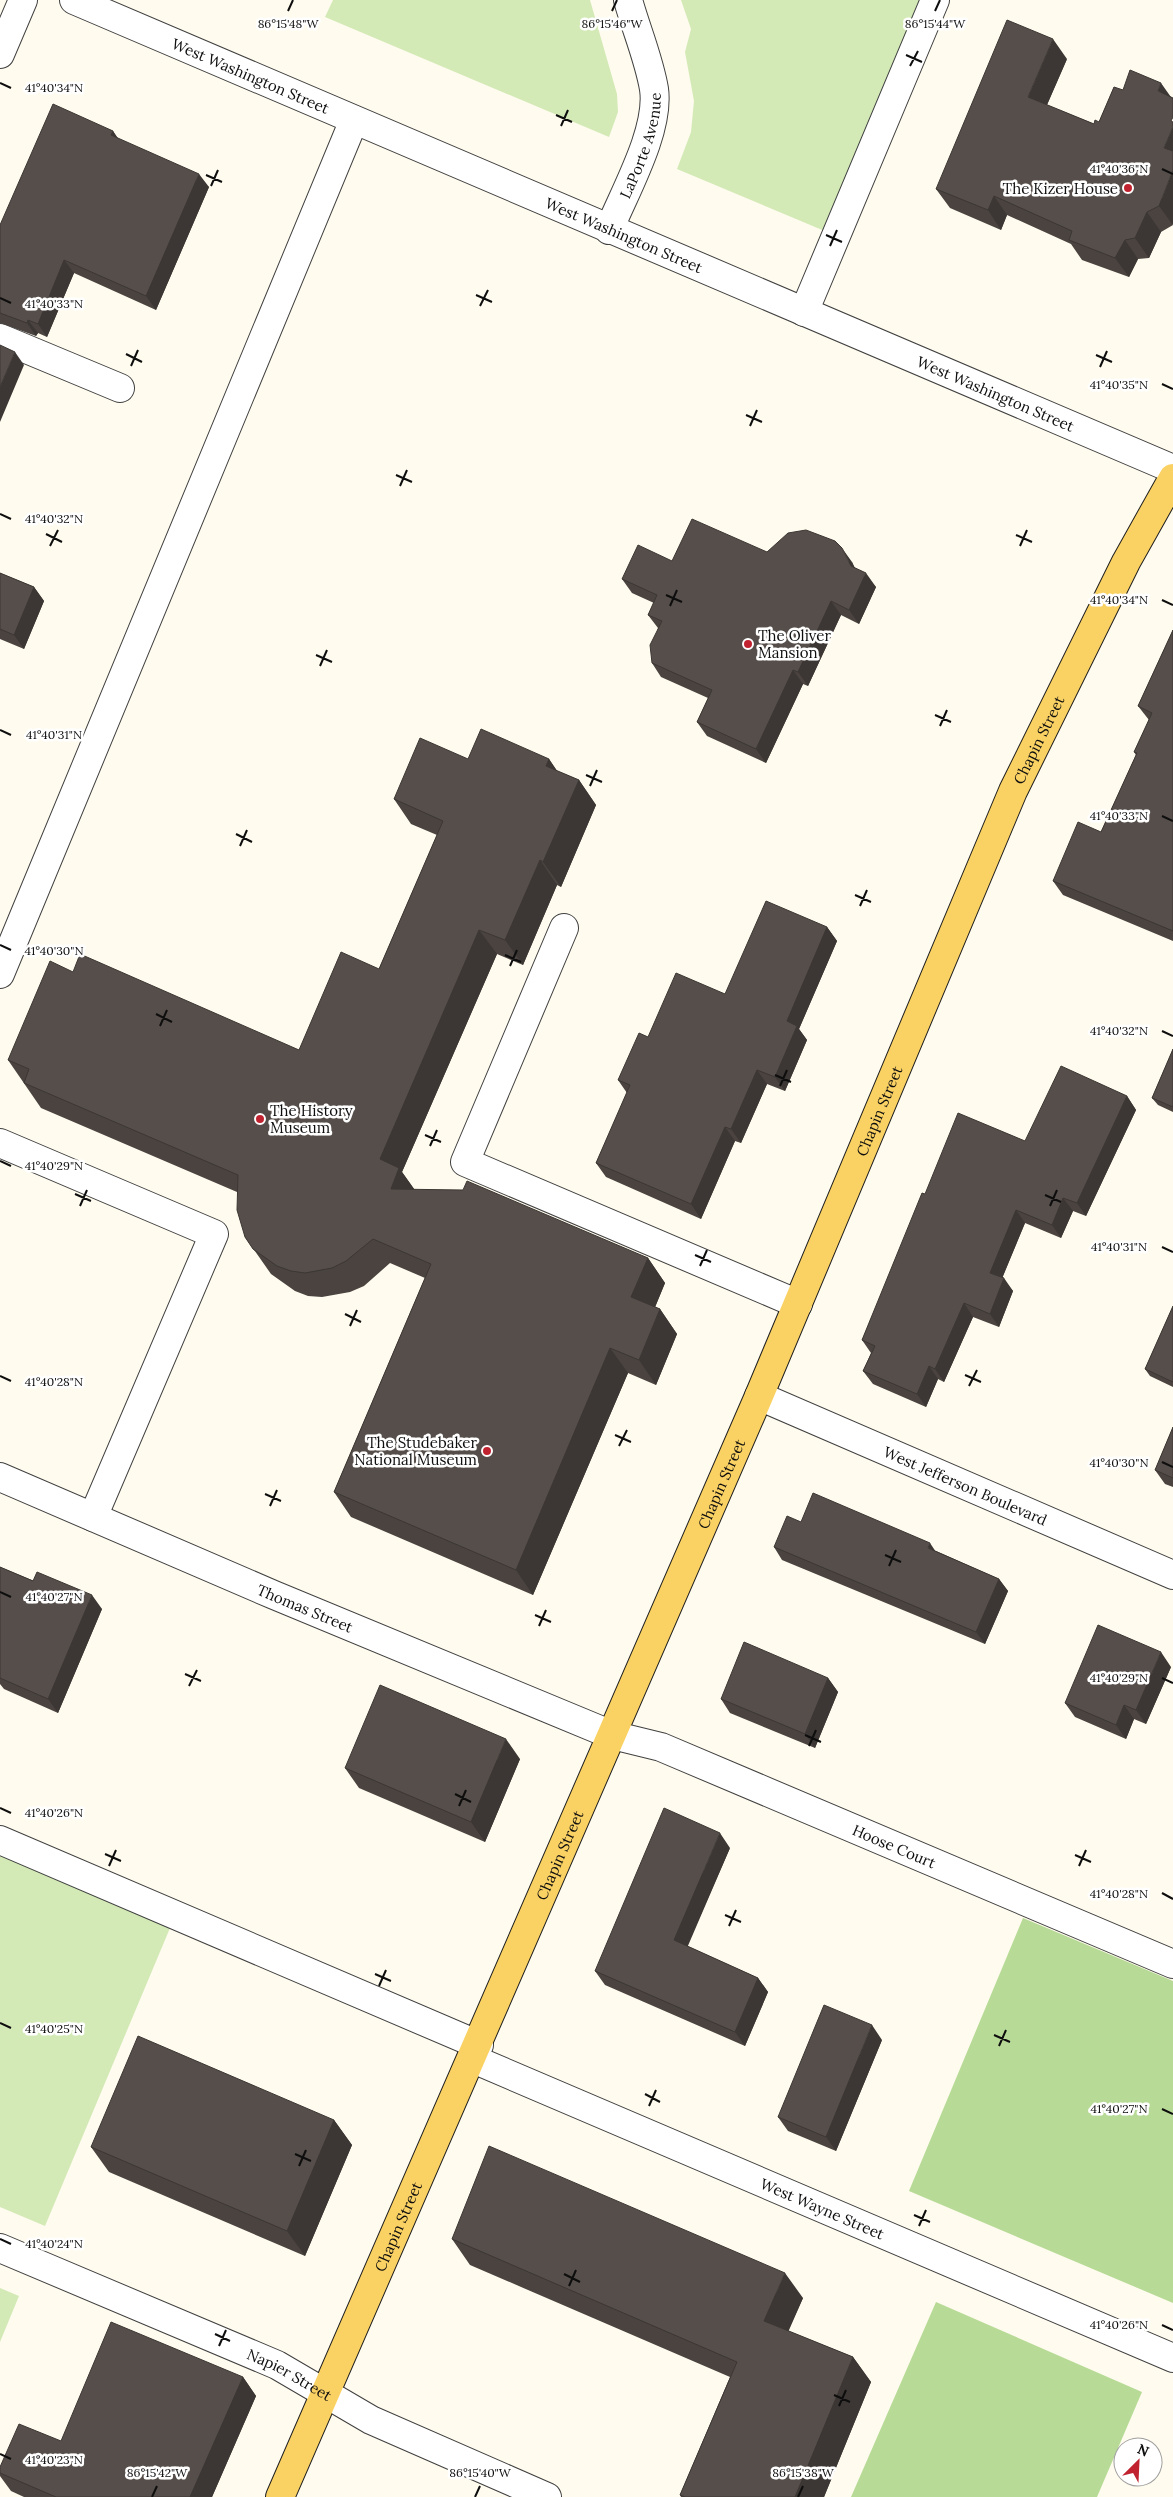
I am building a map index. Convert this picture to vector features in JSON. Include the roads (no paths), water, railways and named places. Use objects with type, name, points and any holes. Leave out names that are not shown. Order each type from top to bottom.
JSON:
[{"type":"main road","name":"Chapin Street","points":[[280,2497],[476,2052],[759,1396],[1013,791],[1126,562],[1173,478]]},
{"type":"street","points":[[0,54],[23,0]]},
{"type":"street","name":"West Washington Street","points":[[74,0],[609,230],[1173,469]]},
{"type":"street","name":"LaPorte Avenue","points":[[609,230],[647,141],[654,118],[654,89],[628,0]]},
{"type":"street","points":[[804,312],[935,0]]},
{"type":"street","points":[[0,974],[354,120]]},
{"type":"street","points":[[0,338],[120,388]]},
{"type":"street","points":[[564,928],[465,1162],[798,1304]]},
{"type":"street","points":[[0,1143],[214,1234],[93,1517]]},
{"type":"street","name":"West Jefferson Boulevard","points":[[759,1396],[1173,1575]]},
{"type":"street","name":"Thomas Street","points":[[0,1477],[612,1735]]},
{"type":"street","name":"Hoose Court","points":[[612,1735],[660,1747],[1173,1964]]},
{"type":"street","name":"West Wayne Street","points":[[0,1840],[476,2052],[1173,2358]]},
{"type":"street","name":"Napier Street","points":[[0,2248],[277,2365],[371,2420],[548,2497]]},
{"type":"place","name":"The Kizer House","points":[[1128,188]]},
{"type":"place","name":"The Oliver Mansion","points":[[748,644]]},
{"type":"place","name":"The History Museum","points":[[260,1119]]},
{"type":"place","name":"The Studebaker National Museum","points":[[487,1451]]}]
